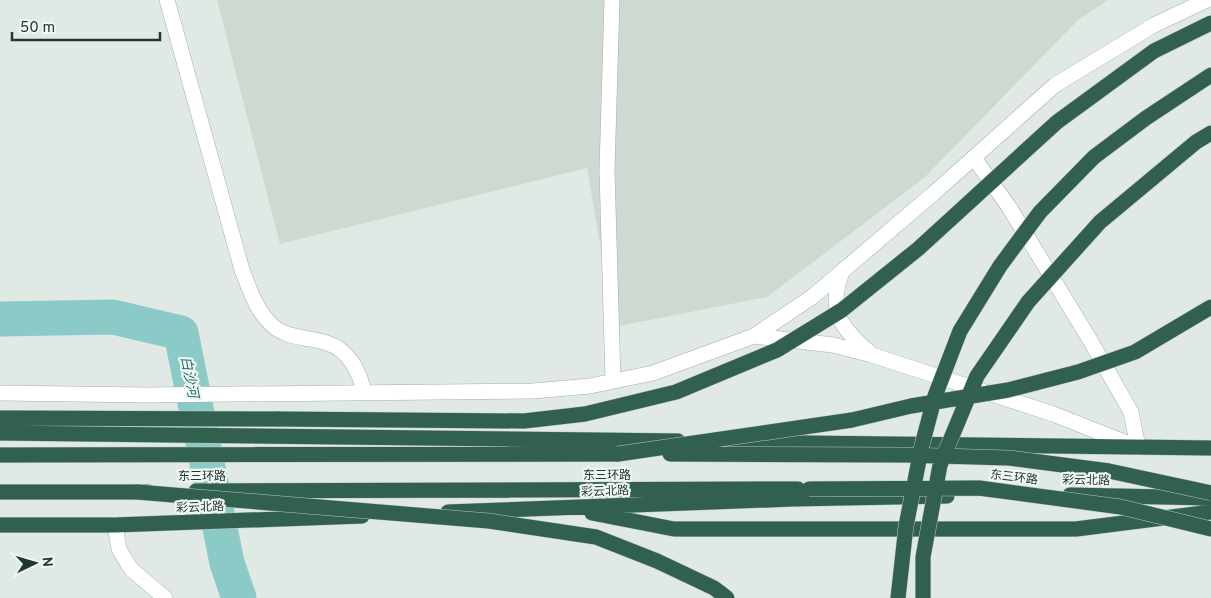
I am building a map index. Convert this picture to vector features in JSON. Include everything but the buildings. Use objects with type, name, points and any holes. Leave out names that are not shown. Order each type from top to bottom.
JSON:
[{"type":"highway","points":[[0,418],[524,421],[585,414],[676,392],[776,350],[842,310],[918,249],[1057,122],[1154,51],[1211,23]]},
{"type":"highway","points":[[898,598],[906,526],[922,445],[936,396],[960,331],[1000,266],[1040,212],[1094,157],[1146,118],[1211,75]]},
{"type":"highway","points":[[923,598],[923,557],[940,465],[977,376],[1028,302],[1100,222],[1196,142],[1211,133]]},
{"type":"highway","points":[[0,455],[618,454],[852,420],[912,406],[1008,390],[1078,372],[1135,352],[1211,307]]},
{"type":"highway","points":[[0,433],[1211,448]]},
{"type":"highway","name":"东三环路","points":[[618,454],[906,455],[1009,458],[1109,471],[1211,493]]},
{"type":"highway","name":"东三环路","points":[[0,492],[980,488],[1121,507],[1211,529]]},
{"type":"highway","points":[[138,492],[489,521],[596,538],[656,561],[714,588],[727,598]]},
{"type":"highway","name":"彩云北路","points":[[0,525],[148,524],[792,499],[1020,494],[1211,498]]},
{"type":"highway","points":[[569,508],[674,530],[1076,529],[1211,512]]},
{"type":"street","points":[[167,0],[242,270],[256,307],[273,326],[288,335],[328,343],[342,352],[355,366],[364,392]]},
{"type":"street","points":[[612,0],[607,170],[613,381]]},
{"type":"street","points":[[0,393],[278,394],[533,392],[590,386],[653,373],[754,336],[812,297],[974,158],[1055,85],[1154,25],[1207,0]]},
{"type":"street","points":[[974,158],[1009,207],[1118,388],[1131,412],[1138,447]]},
{"type":"street","points":[[843,271],[836,287],[838,314],[846,330],[872,355]]},
{"type":"street","points":[[754,336],[833,345],[872,355],[1053,414],[1138,447]]},
{"type":"street","points":[[114,525],[118,548],[131,569],[165,598]]},
{"type":"shaded area","points":[[217,0],[1108,0],[1078,20],[924,178],[767,297],[614,327],[587,168],[280,244]]},
{"type":"waterway","name":"白沙河","points":[[0,319],[113,317],[181,333],[227,563],[239,598]]}]
